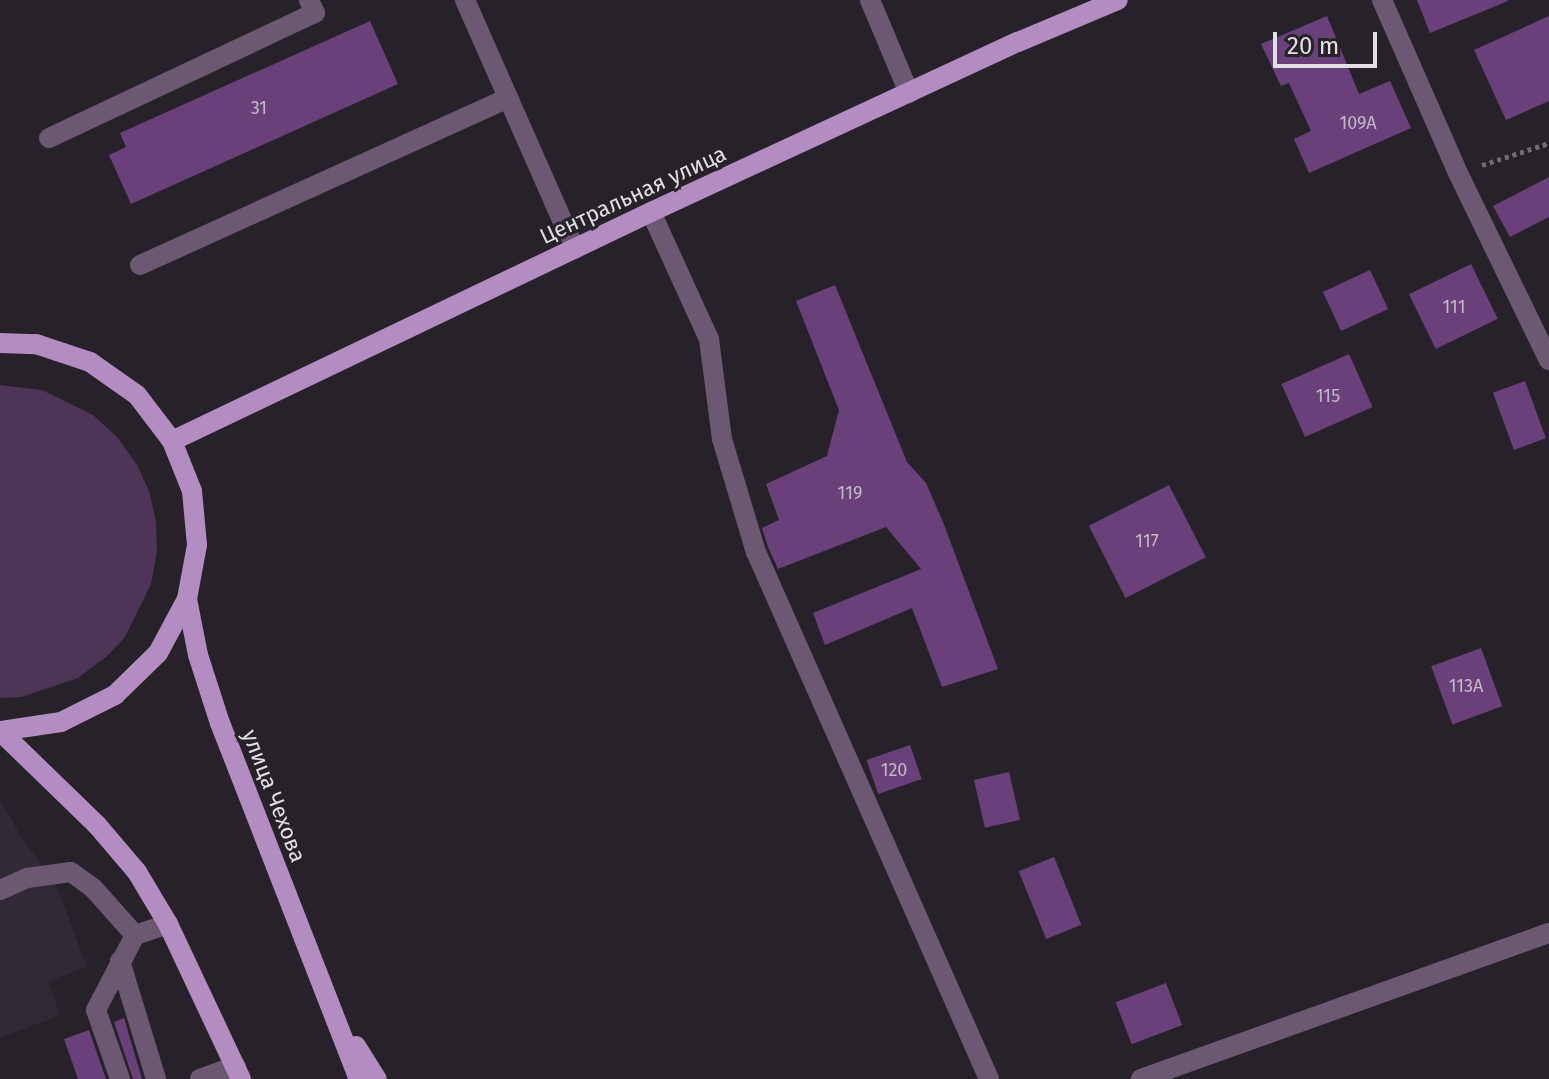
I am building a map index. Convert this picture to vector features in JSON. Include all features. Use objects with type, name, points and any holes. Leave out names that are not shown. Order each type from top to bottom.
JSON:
[{"type":"main road","name":"Центральная улица","points":[[172,441],[651,212],[1118,0]]},
{"type":"main road","points":[[0,343],[36,344],[90,362],[137,395],[172,441],[192,491],[197,545],[187,599],[158,653],[115,695],[61,722],[0,731]]},
{"type":"main road","name":"улица Чехова","points":[[187,599],[198,655],[220,723],[330,1006]]},
{"type":"main road","points":[[0,731],[97,825],[137,872],[168,924],[238,1072]]},
{"type":"main road","points":[[330,1006],[359,1079]]},
{"type":"main road","points":[[330,1006],[377,1079]]},
{"type":"lane","points":[[49,138],[315,13],[309,0]]},
{"type":"lane","points":[[465,0],[575,249]]},
{"type":"lane","points":[[870,0],[909,93]]},
{"type":"lane","points":[[1382,0],[1458,173],[1549,360]]},
{"type":"lane","points":[[140,265],[508,98]]},
{"type":"lane","points":[[651,212],[709,339],[722,439],[756,552],[989,1079]]},
{"type":"lane","points":[[0,890],[27,878],[71,872],[93,888],[135,935]]},
{"type":"lane","points":[[120,1079],[96,1010],[135,935],[168,924]]},
{"type":"lane","points":[[1141,1079],[1549,933]]},
{"type":"lane","points":[[120,961],[156,1079]]},
{"type":"lane","points":[[200,1079],[238,1072]]},
{"type":"path","points":[[1458,173],[1549,143]]},
{"type":"shaded area","points":[[0,385],[42,390],[93,415],[118,438],[137,465],[149,491],[156,521],[157,551],[151,584],[125,637],[107,656],[78,678],[21,697],[0,698]]},
{"type":"shaded area","points":[[0,799],[21,837],[56,885],[87,967],[48,981],[60,1015],[0,1038]]},
{"type":"building","points":[[1417,0],[1508,0],[1508,1],[1430,33]]},
{"type":"building","points":[[1327,16],[1359,94],[1390,81],[1411,128],[1309,173],[1294,139],[1311,131],[1289,83],[1281,86],[1261,44]]},
{"type":"building","points":[[1549,16],[1549,101],[1506,120],[1474,50]]},
{"type":"building","points":[[370,21],[398,84],[131,204],[109,155],[126,147],[120,133]]},
{"type":"building","points":[[1549,177],[1549,217],[1510,237],[1493,206]]},
{"type":"building","points":[[1471,264],[1498,319],[1436,349],[1409,294]]},
{"type":"building","points":[[1370,270],[1388,309],[1341,331],[1323,292]]},
{"type":"building","points":[[835,285],[907,462],[926,483],[943,522],[998,669],[942,687],[912,608],[825,645],[813,613],[921,569],[886,527],[778,569],[768,547],[762,528],[779,520],[766,484],[827,456],[839,410],[796,301]]},
{"type":"building","points":[[1349,354],[1373,407],[1305,437],[1281,384]]},
{"type":"building","points":[[1525,381],[1546,438],[1514,450],[1493,393]]},
{"type":"building","points":[[1169,485],[1206,557],[1126,598],[1089,526]]},
{"type":"building","points":[[1481,648],[1502,706],[1452,724],[1431,666]]},
{"type":"building","points":[[910,745],[922,779],[878,794],[867,760]]},
{"type":"building","points":[[1009,772],[1020,820],[985,828],[974,780]]},
{"type":"building","points":[[1054,857],[1081,925],[1046,939],[1019,871]]},
{"type":"building","points":[[1166,983],[1182,1025],[1132,1044],[1116,1002]]},
{"type":"building","points":[[124,1018],[142,1079],[133,1079],[114,1022]]},
{"type":"building","points":[[89,1030],[106,1079],[78,1079],[64,1039]]}]
